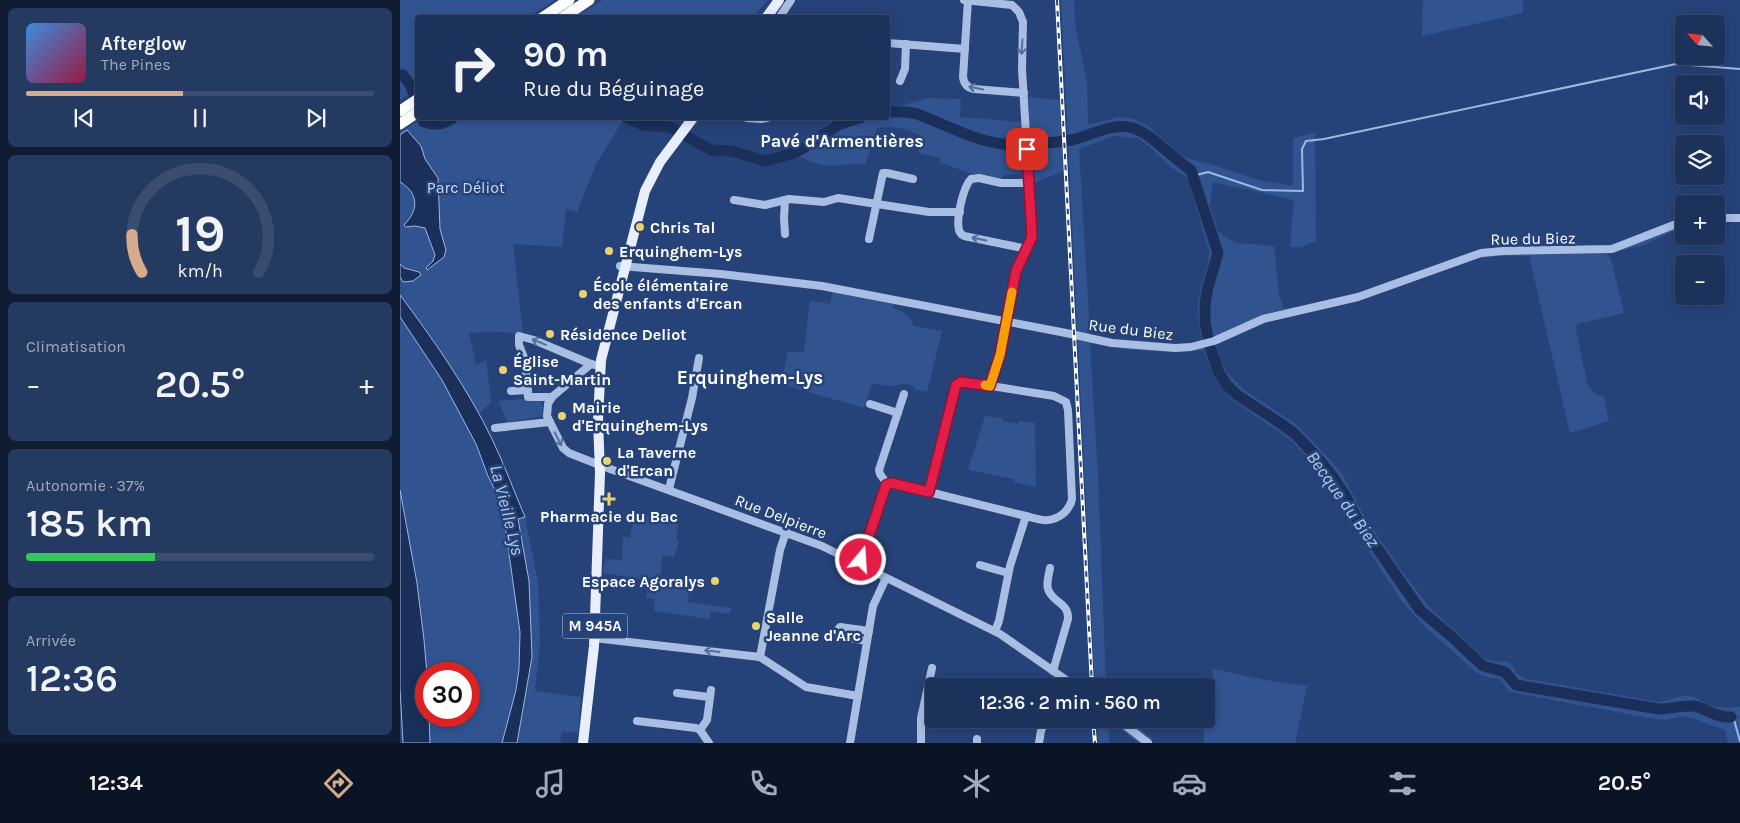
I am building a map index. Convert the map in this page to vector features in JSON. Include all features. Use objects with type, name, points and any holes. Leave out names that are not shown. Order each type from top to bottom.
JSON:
[{"type":"highway","points":[[546,15],[569,0]]},
{"type":"highway","points":[[567,15],[590,0]]},
{"type":"highway","points":[[400,111],[415,101]]},
{"type":"highway","points":[[400,124],[415,114]]},
{"type":"main road","points":[[763,15],[772,0]]},
{"type":"main road","points":[[768,15],[779,0]]},
{"type":"main road","name":"M 945A","points":[[680,132],[687,120]]},
{"type":"main road","name":"M 945A","points":[[585,743],[594,638],[599,506],[595,365],[643,185],[654,164],[691,120]]},
{"type":"street","points":[[780,15],[791,0]]},
{"type":"street","points":[[964,0],[1012,2],[1023,22],[1022,63],[1032,232],[1027,249],[1016,271],[1000,355],[990,386]]},
{"type":"street","points":[[968,0],[964,83],[968,88],[974,90],[1024,93]]},
{"type":"street","points":[[890,43],[965,48]]},
{"type":"street","points":[[900,81],[905,68],[906,44]]},
{"type":"street","points":[[869,239],[881,176],[884,173],[913,179]]},
{"type":"street","points":[[1027,249],[962,234],[958,227],[965,189],[971,179],[976,178],[1001,183],[1029,183]]},
{"type":"street","points":[[734,200],[767,205],[795,199],[824,202],[838,198],[930,212],[960,212]]},
{"type":"street","points":[[785,200],[784,221],[786,234]]},
{"type":"street","points":[[1725,218],[1740,218]]},
{"type":"street","name":"Rue du Biez","points":[[622,266],[727,274],[813,285],[1120,344],[1176,348],[1214,341],[1263,319],[1358,297],[1481,253],[1612,249],[1675,224]]},
{"type":"street","points":[[552,397],[528,397],[525,360],[519,345],[519,336],[534,340],[595,365]]},
{"type":"street","points":[[669,489],[692,398],[699,358]]},
{"type":"street","points":[[495,428],[550,422],[547,409],[552,397],[595,365]]},
{"type":"street","points":[[859,564],[883,490],[887,484],[894,483],[929,492],[1046,521],[1058,518],[1070,505],[1072,499],[1068,407],[1063,400],[1054,396],[961,382],[956,385],[929,492]]},
{"type":"street","points":[[511,391],[528,390]]},
{"type":"street","points":[[887,484],[879,470],[904,394]]},
{"type":"street","points":[[870,404],[898,413]]},
{"type":"street","name":"Rue Delpierre","points":[[550,422],[566,451],[822,546],[995,631],[1022,648],[1053,671],[1059,678]]},
{"type":"street","points":[[995,631],[999,621],[1008,574],[1026,516]]},
{"type":"street","points":[[760,657],[780,550],[786,532]]},
{"type":"street","points":[[980,566],[1008,574]]},
{"type":"street","points":[[1050,568],[1048,591],[1068,612],[1053,671]]},
{"type":"street","points":[[850,743],[873,606],[886,578]]},
{"type":"street","points":[[867,641],[840,637],[837,631],[840,627],[869,631]]},
{"type":"street","points":[[594,638],[760,657],[806,686],[858,696]]},
{"type":"street","points":[[921,743],[921,718],[932,668]]},
{"type":"street","points":[[678,693],[710,694],[707,720],[700,730]]},
{"type":"street","points":[[637,721],[691,726],[700,730],[709,743]]},
{"type":"street","points":[[1040,743],[1042,728]]},
{"type":"street","points":[[1129,728],[1148,743]]},
{"type":"green space","points":[[400,0],[555,0],[531,15],[415,15],[415,90],[400,100]]},
{"type":"green space","points":[[603,0],[767,0],[756,15],[578,15]]},
{"type":"green space","points":[[1061,0],[1074,0],[1075,25],[1087,81],[1088,125],[1120,117],[1133,119],[1148,126],[1183,157],[1258,180],[1293,186],[1293,138],[1315,133],[1316,241],[1301,247],[1290,247],[1294,200],[1213,182],[1210,206],[1218,231],[1237,243],[1274,246],[1279,295],[1284,309],[1355,295],[1486,248],[1603,246],[1620,243],[1675,220],[1675,231],[1641,246],[1606,253],[1611,259],[1624,313],[1577,324],[1576,331],[1588,386],[1596,395],[1604,396],[1609,421],[1570,433],[1529,256],[1498,256],[1475,259],[1351,303],[1272,320],[1216,345],[1220,361],[1227,373],[1244,390],[1297,425],[1343,475],[1364,516],[1404,574],[1431,609],[1484,658],[1496,662],[1506,661],[1511,664],[1517,674],[1527,679],[1658,702],[1690,696],[1712,706],[1740,707],[1740,743],[1728,743],[1725,730],[1695,719],[1682,716],[1667,720],[1649,718],[1516,693],[1509,691],[1500,679],[1477,673],[1422,624],[1400,599],[1351,523],[1337,496],[1314,463],[1288,438],[1231,399],[1215,378],[1204,350],[1178,352],[1131,350],[1090,343],[1098,478],[1106,678],[1095,678]],"holes":[[[1114,136],[1138,138],[1172,168],[1188,178],[1209,251],[1208,263],[1198,303],[1198,319],[1202,340],[1176,345],[1161,345],[1090,335],[1079,149]]]},
{"type":"green space","points":[[1423,0],[1523,0],[1523,13],[1422,36]]},
{"type":"green space","points":[[1028,97],[1060,100],[1063,171],[1034,183]]},
{"type":"green space","points":[[929,98],[961,99],[960,117],[1021,122],[1024,174],[1004,175],[1000,179],[969,173],[940,162],[941,158],[918,153],[921,136],[894,127],[877,128],[865,165],[832,166],[820,164],[800,157],[795,147],[844,120],[890,120],[890,108]]},
{"type":"green space","name":"Parc Déliot","points":[[420,120],[623,120],[597,162],[577,212],[566,209],[562,247],[513,244],[523,334],[498,332],[469,333],[476,365],[486,360],[491,402],[479,414],[430,335],[400,295],[400,132]]},
{"type":"green space","points":[[833,292],[894,304],[893,308],[906,314],[914,326],[942,331],[927,392],[914,389],[914,386],[906,384],[888,386],[872,383],[864,408],[781,384],[788,351],[804,353],[810,301],[830,304]]},
{"type":"green space","points":[[400,317],[442,380],[476,444],[488,476],[502,504],[520,632],[519,669],[513,705],[502,743],[430,743],[429,727],[480,727],[480,662],[426,662],[417,583],[400,490]]},
{"type":"green space","points":[[539,398],[541,400],[543,416],[508,422],[498,401]]},
{"type":"green space","points":[[985,416],[1002,418],[1002,421],[1018,424],[1019,421],[1035,423],[1036,487],[1014,482],[1014,479],[968,470]]},
{"type":"green space","points":[[635,512],[678,524],[676,540],[679,541],[674,557],[663,555],[659,584],[689,589],[688,602],[731,608],[730,614],[711,611],[710,619],[654,611],[655,599],[646,598],[649,580],[603,573],[605,559],[622,560],[623,537],[630,538]]},
{"type":"green space","points":[[525,517],[538,583],[540,641],[535,691],[581,697],[578,733],[562,731],[560,743],[517,743],[532,657],[529,581],[517,519]]},
{"type":"green space","points":[[1213,669],[1265,680],[1307,686],[1295,743],[1204,743],[1204,728],[1215,728],[1215,678],[1212,678]]},
{"type":"green space","points":[[1097,728],[1108,728],[1109,743],[1098,743]]},
{"type":"green space","points":[[1119,728],[1139,728],[1153,739],[1150,743],[1139,743]]},
{"type":"water","points":[[407,130],[421,146],[425,159],[438,178],[440,229],[446,250],[444,257],[427,270],[426,268],[433,261],[435,255],[425,228],[406,227],[404,225],[412,214],[415,202],[411,191],[400,182],[400,135]]},
{"type":"water","points":[[400,264],[404,268],[419,272],[421,275],[413,281],[403,282],[400,277]]},
{"type":"water","name":"La Vieille Lys","points":[[400,295],[461,383],[483,420],[525,517],[518,519],[529,581],[532,657],[517,743],[502,743],[516,690],[519,669],[520,632],[502,504],[488,476],[476,444],[442,380],[400,317]]},
{"type":"water","points":[[400,490],[417,583],[426,662],[415,662],[415,727],[429,727],[430,743],[403,743],[400,688]]},
{"type":"waterway","points":[[1193,176],[1208,172],[1262,190],[1303,191],[1302,149],[1306,141],[1324,139],[1676,64],[1740,69]]},
{"type":"waterway","name":"Becque du Biez","points":[[400,75],[403,75],[411,86],[415,98]]},
{"type":"waterway","name":"Becque du Biez","points":[[890,112],[917,114],[982,140],[1003,144],[1064,141],[1117,127],[1133,128],[1147,135],[1191,170],[1218,253],[1208,287],[1205,304],[1205,322],[1210,347],[1219,373],[1237,395],[1295,434],[1316,456],[1333,477],[1357,519],[1420,610],[1483,666],[1505,672],[1516,685],[1659,709],[1694,706],[1716,715],[1731,717]]},
{"type":"waterway","name":"Becque du Biez","points":[[423,120],[424,122],[436,124],[449,120]]},
{"type":"waterway","name":"Becque du Biez","points":[[632,120],[643,125],[670,127],[711,150],[732,151],[765,161],[802,149],[840,124],[853,120]]},
{"type":"waterway","name":"Becque du Biez","points":[[1731,717],[1734,720],[1740,741]]},
{"type":"railway","points":[[1057,0],[1092,678]]},
{"type":"railway","points":[[1094,728],[1095,743]]},
{"type":"slow traffic","points":[[985,385],[990,386],[997,366],[1012,292]]},
{"type":"place","name":"Chris Tal","points":[[640,227]]},
{"type":"place","name":"Erquinghem-Lys","points":[[609,251]]},
{"type":"place","name":"École élémentaire des enfants d'Ercan","points":[[583,294]]},
{"type":"place","name":"Résidence Deliot","points":[[550,334]]},
{"type":"place","name":"Église Saint-Martin","points":[[503,370]]},
{"type":"place","name":"Mairie d'Erquinghem-Lys","points":[[562,416]]},
{"type":"place","name":"La Taverne d'Ercan","points":[[607,461]]},
{"type":"place","name":"Pharmacie du Bac","points":[[609,499]]},
{"type":"place","name":"Espace Agoralys","points":[[715,581]]},
{"type":"place","name":"Salle Jeanne d'Arc","points":[[756,626]]},
{"type":"district","name":"Pavé d'Armentières","points":[[842,141]]},
{"type":"district","name":"Erquinghem-Lys","points":[[750,377]]},
{"type":"route","points":[[861,560],[886,485],[891,483],[929,492],[956,385],[961,382],[990,386],[1000,355],[1016,271],[1032,237],[1027,149]]}]
